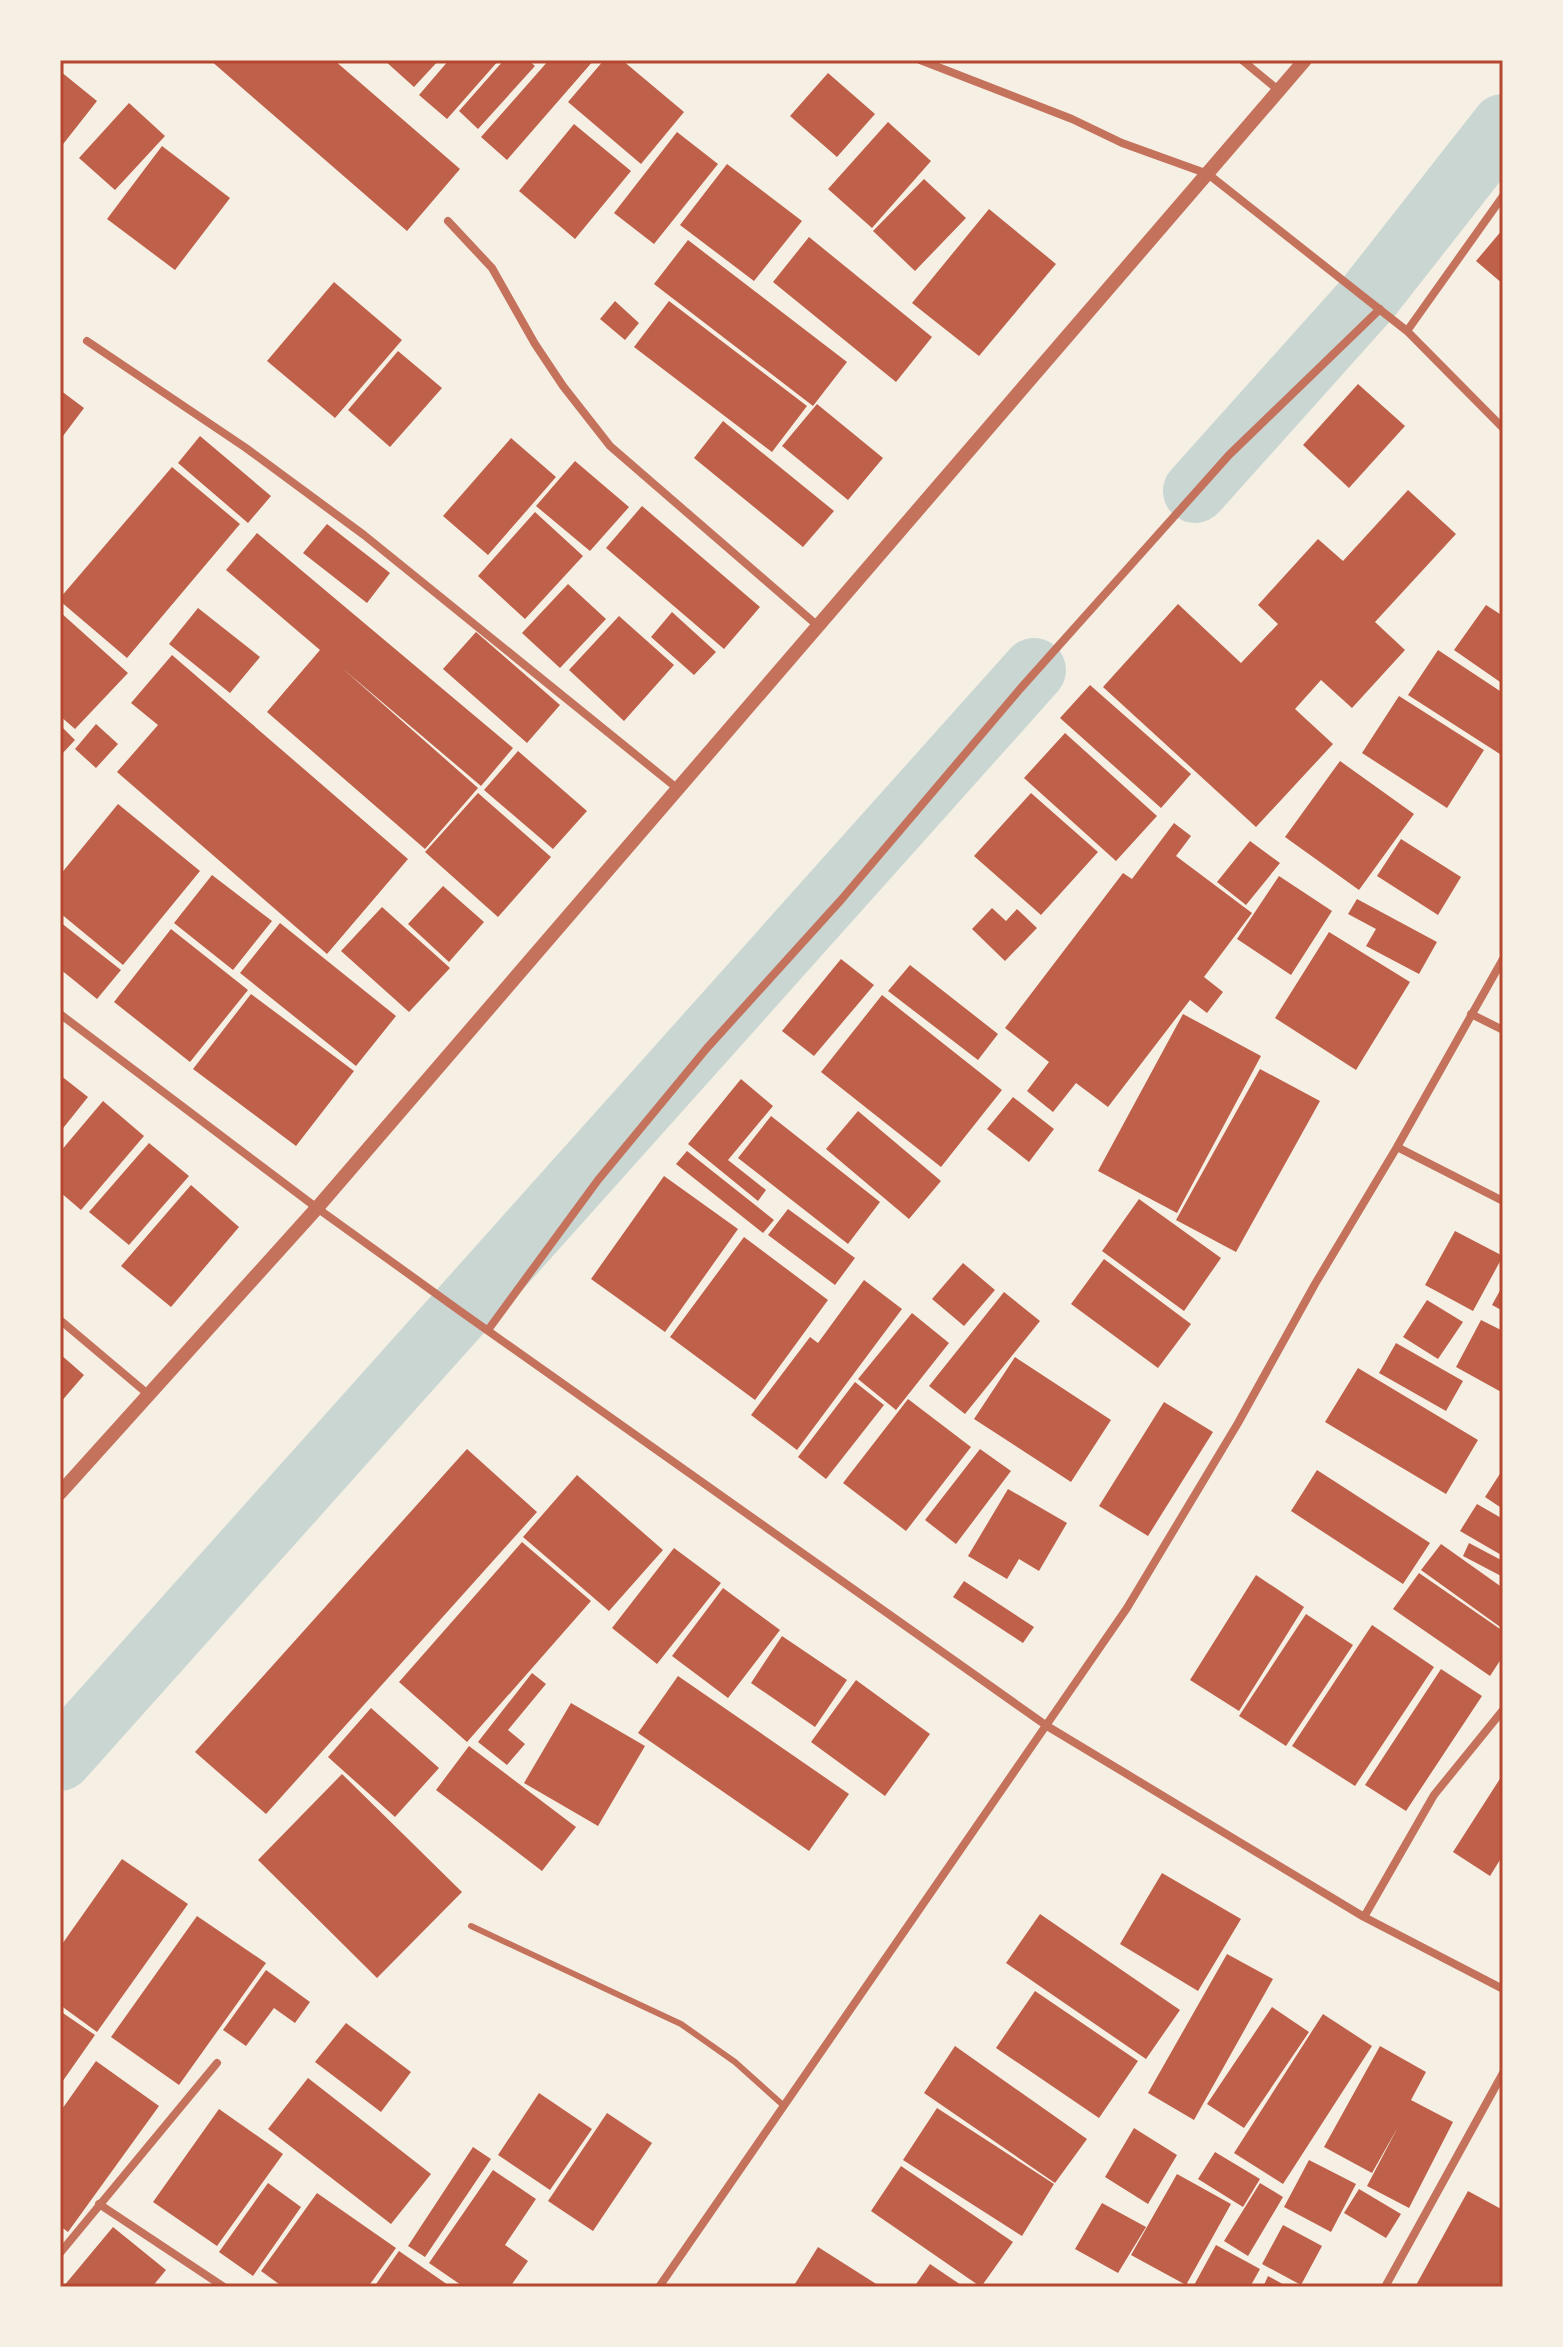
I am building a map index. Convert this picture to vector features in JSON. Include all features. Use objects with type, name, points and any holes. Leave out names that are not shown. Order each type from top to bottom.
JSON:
[{"type":"street","points":[[920,60],[1072,119],[1122,143],[1208,174],[1407,331],[1503,428]]},
{"type":"street","points":[[1242,60],[1277,89]]},
{"type":"street","points":[[60,1493],[317,1208],[1305,60]]},
{"type":"street","points":[[1407,331],[1503,196]]},
{"type":"street","points":[[448,221],[492,268],[535,344],[610,446],[819,626]]},
{"type":"street","points":[[488,1330],[598,1180],[707,1048],[841,900],[1020,689],[1229,455],[1380,309]]},
{"type":"street","points":[[87,341],[246,448],[364,535],[678,789]]},
{"type":"street","points":[[659,2287],[1143,1582],[1238,1423],[1503,959]]},
{"type":"street","points":[[60,1014],[317,1208],[1047,1726],[1364,1917],[1503,1989]]},
{"type":"street","points":[[1471,1014],[1503,1030]]},
{"type":"street","points":[[1397,1147],[1503,1201]]},
{"type":"street","points":[[60,1320],[149,1395]]},
{"type":"street","points":[[1364,1917],[1434,1795],[1503,1710]]},
{"type":"street","points":[[60,2253],[217,2063]]},
{"type":"street","points":[[1385,2287],[1503,2073]]},
{"type":"street","points":[[99,2204],[224,2287]]},
{"type":"lane","points":[[471,1926],[681,2024],[735,2062],[784,2106]]},
{"type":"building","points":[[210,60],[334,60],[460,169],[407,231]]},
{"type":"building","points":[[384,60],[439,60],[414,87]]},
{"type":"building","points":[[449,60],[499,60],[447,119],[419,95]]},
{"type":"building","points":[[504,60],[528,60],[535,66],[478,129],[459,111]]},
{"type":"building","points":[[549,60],[594,60],[507,160],[481,137]]},
{"type":"building","points":[[604,60],[622,60],[684,112],[641,164],[568,102]]},
{"type":"building","points":[[60,71],[97,101],[60,148]]},
{"type":"building","points":[[828,73],[875,114],[837,157],[790,116]]},
{"type":"building","points":[[129,103],[165,136],[115,190],[79,158]]},
{"type":"building","points":[[888,122],[931,161],[872,228],[828,189]]},
{"type":"building","points":[[574,124],[631,171],[575,239],[519,191]]},
{"type":"building","points":[[677,132],[718,164],[654,244],[614,213]]},
{"type":"building","points":[[162,146],[230,198],[175,270],[107,219]]},
{"type":"building","points":[[727,164],[802,221],[754,281],[680,225]]},
{"type":"building","points":[[924,179],[966,218],[915,271],[873,231]]},
{"type":"building","points":[[989,209],[1056,264],[979,356],[912,303]]},
{"type":"building","points":[[1503,229],[1503,284],[1476,261]]},
{"type":"building","points":[[809,237],[932,337],[896,382],[773,282]]},
{"type":"building","points":[[688,240],[847,362],[813,406],[654,284]]},
{"type":"building","points":[[334,282],[402,340],[335,418],[267,361]]},
{"type":"building","points":[[615,301],[639,323],[625,340],[600,319]]},
{"type":"building","points":[[669,301],[807,406],[772,452],[634,347]]},
{"type":"building","points":[[398,351],[442,388],[390,447],[348,410]]},
{"type":"building","points":[[1358,384],[1405,426],[1349,488],[1303,445]]},
{"type":"building","points":[[60,390],[84,408],[60,440]]},
{"type":"building","points":[[817,404],[883,458],[848,500],[782,446]]},
{"type":"building","points":[[723,421],[834,511],[803,547],[694,458]]},
{"type":"building","points":[[200,436],[271,496],[248,523],[178,463]]},
{"type":"building","points":[[511,438],[556,477],[488,555],[443,516]]},
{"type":"building","points":[[575,461],[629,507],[590,551],[536,506]]},
{"type":"building","points":[[172,467],[240,524],[127,658],[60,598]]},
{"type":"building","points":[[1408,490],[1456,534],[1375,622],[1405,650],[1352,708],[1321,680],[1295,709],[1333,744],[1256,827],[1103,687],[1178,604],[1241,663],[1278,624],[1258,605],[1318,539],[1343,561]]},
{"type":"building","points":[[642,506],[760,607],[724,649],[606,548]]},
{"type":"building","points":[[535,512],[583,556],[525,619],[478,576]]},
{"type":"building","points":[[327,524],[390,573],[367,603],[303,553]]},
{"type":"building","points":[[257,533],[513,748],[481,786],[342,668],[478,788],[425,849],[267,712],[320,650],[226,570]]},
{"type":"building","points":[[568,584],[606,619],[560,668],[522,633]]},
{"type":"building","points":[[1486,605],[1503,616],[1503,684],[1454,650]]},
{"type":"building","points":[[198,608],[260,657],[230,693],[169,644]]},
{"type":"building","points":[[60,612],[128,673],[75,729],[60,716]]},
{"type":"building","points":[[672,612],[716,652],[694,675],[651,637]]},
{"type":"building","points":[[619,616],[674,665],[624,721],[569,670]]},
{"type":"building","points":[[476,632],[560,705],[527,743],[443,669]]},
{"type":"building","points":[[1438,650],[1503,693],[1503,756],[1408,695]]},
{"type":"building","points":[[172,655],[408,859],[327,954],[117,772],[158,725],[131,703]]},
{"type":"building","points":[[1090,685],[1191,774],[1161,808],[1060,718]]},
{"type":"building","points":[[1399,696],[1484,750],[1447,808],[1362,753]]},
{"type":"building","points":[[96,724],[118,744],[96,768],[75,749]]},
{"type":"building","points":[[60,725],[75,740],[60,756]]},
{"type":"building","points":[[1065,733],[1157,816],[1116,861],[1024,778]]},
{"type":"building","points":[[518,751],[587,811],[553,849],[484,790]]},
{"type":"building","points":[[1340,761],[1414,814],[1359,890],[1285,837]]},
{"type":"building","points":[[478,793],[551,857],[498,917],[425,852]]},
{"type":"building","points":[[1031,793],[1098,852],[1041,915],[974,856]]},
{"type":"building","points":[[118,804],[200,871],[123,965],[60,913],[60,875]]},
{"type":"building","points":[[1174,823],[1191,836],[1176,856],[1252,913],[1204,977],[1223,992],[1207,1013],[1190,1000],[1108,1107],[1076,1083],[1053,1112],[1027,1091],[1049,1062],[1005,1028],[1123,873],[1132,879]]},
{"type":"building","points":[[1401,839],[1461,877],[1438,915],[1377,876]]},
{"type":"building","points":[[1250,841],[1280,863],[1246,905],[1217,882]]},
{"type":"building","points":[[212,875],[272,921],[233,970],[174,923]]},
{"type":"building","points":[[1279,876],[1332,911],[1291,975],[1237,939]]},
{"type":"building","points":[[443,886],[484,922],[449,962],[408,924]]},
{"type":"building","points":[[1357,899],[1437,942],[1419,974],[1366,946],[1376,929],[1348,914]]},
{"type":"building","points":[[382,907],[450,968],[409,1012],[341,951]]},
{"type":"building","points":[[992,908],[1006,921],[1017,909],[1037,928],[1005,961],[972,929]]},
{"type":"building","points":[[60,922],[121,970],[97,999],[60,969]]},
{"type":"building","points":[[280,923],[396,1016],[356,1066],[240,973]]},
{"type":"building","points":[[171,929],[248,990],[190,1062],[114,1002]]},
{"type":"building","points":[[1329,932],[1410,982],[1356,1070],[1275,1018]]},
{"type":"building","points":[[841,959],[874,985],[814,1056],[782,1031]]},
{"type":"building","points":[[910,965],[998,1034],[978,1060],[888,991]]},
{"type":"building","points":[[251,994],[354,1071],[296,1146],[193,1069]]},
{"type":"building","points":[[882,995],[1002,1090],[941,1167],[821,1072]]},
{"type":"building","points":[[1183,1014],[1261,1056],[1177,1213],[1098,1171]]},
{"type":"building","points":[[1260,1069],[1320,1101],[1236,1252],[1176,1220]]},
{"type":"building","points":[[60,1075],[88,1097],[60,1132]]},
{"type":"building","points":[[741,1079],[773,1106],[728,1160],[766,1190],[758,1201],[688,1144]]},
{"type":"building","points":[[1013,1097],[1054,1129],[1029,1162],[987,1129]]},
{"type":"building","points":[[103,1101],[144,1136],[81,1210],[60,1192],[60,1152]]},
{"type":"building","points":[[858,1111],[941,1181],[909,1219],[826,1149]]},
{"type":"building","points":[[771,1116],[880,1202],[848,1244],[738,1158]]},
{"type":"building","points":[[149,1143],[189,1176],[129,1245],[89,1212]]},
{"type":"building","points":[[687,1151],[774,1220],[763,1233],[676,1164]]},
{"type":"building","points":[[664,1176],[738,1229],[665,1332],[591,1279]]},
{"type":"building","points":[[191,1185],[239,1227],[171,1307],[121,1266]]},
{"type":"building","points":[[1139,1199],[1221,1258],[1184,1311],[1102,1251]]},
{"type":"building","points":[[788,1209],[855,1258],[835,1285],[768,1235]]},
{"type":"building","points":[[1455,1231],[1503,1256],[1473,1311],[1425,1285]]},
{"type":"building","points":[[744,1237],[828,1300],[755,1400],[670,1337]]},
{"type":"building","points":[[1104,1259],[1191,1324],[1158,1368],[1071,1304]]},
{"type":"building","points":[[963,1263],[995,1290],[964,1326],[932,1299]]},
{"type":"building","points":[[864,1280],[902,1309],[797,1450],[751,1415],[810,1337],[818,1343]]},
{"type":"building","points":[[1503,1285],[1503,1311],[1492,1305]]},
{"type":"building","points":[[1004,1292],[1040,1321],[965,1414],[929,1386]]},
{"type":"building","points":[[1427,1300],[1463,1322],[1438,1359],[1403,1337]]},
{"type":"building","points":[[912,1313],[949,1343],[896,1410],[858,1379]]},
{"type":"building","points":[[1481,1320],[1503,1331],[1503,1393],[1456,1367]]},
{"type":"building","points":[[1396,1343],[1463,1381],[1446,1411],[1379,1373]]},
{"type":"building","points":[[60,1354],[84,1375],[60,1403]]},
{"type":"building","points":[[1015,1357],[1111,1420],[1071,1482],[974,1419]]},
{"type":"building","points":[[1358,1368],[1478,1440],[1446,1494],[1325,1422]]},
{"type":"building","points":[[855,1382],[884,1405],[826,1479],[798,1457]]},
{"type":"building","points":[[908,1399],[971,1447],[906,1531],[843,1483]]},
{"type":"building","points":[[1164,1402],[1213,1432],[1148,1536],[1099,1506]]},
{"type":"building","points":[[467,1449],[537,1512],[266,1814],[195,1752]]},
{"type":"building","points":[[980,1449],[1011,1471],[956,1544],[925,1520]]},
{"type":"building","points":[[1503,1469],[1503,1509],[1485,1497]]},
{"type":"building","points":[[1317,1470],[1430,1543],[1403,1584],[1291,1511]]},
{"type":"building","points":[[577,1475],[663,1550],[609,1611],[523,1537]]},
{"type":"building","points":[[1008,1489],[1067,1523],[1039,1571],[1019,1559],[1007,1579],[968,1556]]},
{"type":"building","points":[[1477,1504],[1503,1519],[1503,1556],[1460,1531]]},
{"type":"building","points":[[522,1542],[591,1601],[467,1742],[399,1682]]},
{"type":"building","points":[[1469,1543],[1503,1561],[1503,1577],[1463,1556]]},
{"type":"building","points":[[1441,1544],[1503,1588],[1503,1629],[1421,1570]]},
{"type":"building","points":[[674,1548],[721,1583],[657,1664],[612,1628]]},
{"type":"building","points":[[1419,1573],[1503,1631],[1503,1656],[1490,1676],[1393,1609]]},
{"type":"building","points":[[1256,1575],[1304,1607],[1239,1711],[1190,1680]]},
{"type":"building","points":[[964,1581],[1034,1627],[1023,1643],[953,1597]]},
{"type":"building","points":[[723,1588],[780,1630],[728,1698],[672,1656]]},
{"type":"building","points":[[1306,1614],[1353,1645],[1286,1746],[1239,1716]]},
{"type":"building","points":[[1372,1625],[1434,1667],[1355,1786],[1292,1746]]},
{"type":"building","points":[[782,1636],[847,1680],[815,1727],[751,1683]]},
{"type":"building","points":[[1441,1669],[1482,1696],[1406,1811],[1365,1785]]},
{"type":"building","points":[[532,1673],[546,1684],[508,1730],[525,1744],[507,1765],[478,1742]]},
{"type":"building","points":[[678,1676],[849,1794],[809,1851],[638,1733]]},
{"type":"building","points":[[856,1680],[930,1734],[885,1796],[811,1742]]},
{"type":"building","points":[[571,1703],[645,1746],[598,1826],[524,1783]]},
{"type":"building","points":[[371,1708],[439,1768],[395,1817],[328,1757]]},
{"type":"building","points":[[469,1746],[576,1827],[542,1871],[436,1790]]},
{"type":"building","points":[[342,1774],[462,1892],[377,1978],[258,1860]]},
{"type":"building","points":[[1503,1774],[1503,1855],[1490,1876],[1453,1852]]},
{"type":"building","points":[[122,1859],[188,1904],[97,2032],[60,2005],[60,1947]]},
{"type":"building","points":[[1162,1873],[1241,1919],[1198,1991],[1120,1944]]},
{"type":"building","points":[[1040,1914],[1180,2010],[1146,2059],[1006,1963]]},
{"type":"building","points":[[197,1916],[266,1963],[179,2085],[111,2037]]},
{"type":"building","points":[[1227,1954],[1273,1979],[1194,2120],[1148,2093]]},
{"type":"building","points":[[266,1970],[310,2002],[295,2023],[274,2008],[246,2046],[223,2030]]},
{"type":"building","points":[[1035,1991],[1138,2061],[1099,2118],[996,2048]]},
{"type":"building","points":[[1272,2007],[1309,2032],[1244,2128],[1207,2104]]},
{"type":"building","points":[[60,2011],[95,2035],[60,2085]]},
{"type":"building","points":[[1323,2014],[1372,2046],[1283,2184],[1234,2153]]},
{"type":"building","points":[[346,2023],[411,2072],[381,2112],[315,2062]]},
{"type":"building","points":[[955,2046],[1087,2139],[1055,2183],[924,2093]]},
{"type":"building","points":[[1380,2046],[1426,2072],[1411,2100],[1453,2122],[1409,2208],[1367,2186],[1398,2127],[1372,2173],[1324,2147]]},
{"type":"building","points":[[96,2061],[159,2106],[68,2232],[60,2226],[60,2112]]},
{"type":"building","points":[[308,2078],[431,2174],[391,2224],[268,2129]]},
{"type":"building","points":[[539,2093],[592,2129],[550,2190],[498,2155]]},
{"type":"building","points":[[937,2108],[1054,2184],[1022,2236],[903,2160]]},
{"type":"building","points":[[219,2109],[283,2154],[217,2246],[153,2202]]},
{"type":"building","points":[[607,2113],[652,2143],[593,2231],[548,2201]]},
{"type":"building","points":[[1134,2128],[1177,2155],[1148,2204],[1105,2177]]},
{"type":"building","points":[[473,2147],[491,2159],[425,2257],[408,2246]]},
{"type":"building","points":[[1215,2152],[1260,2179],[1243,2207],[1198,2179]]},
{"type":"building","points":[[1309,2160],[1356,2184],[1331,2232],[1284,2207]]},
{"type":"building","points":[[901,2166],[1013,2242],[981,2287],[871,2211]]},
{"type":"building","points":[[493,2170],[536,2199],[505,2245],[528,2261],[510,2287],[464,2287],[429,2263]]},
{"type":"building","points":[[1177,2174],[1231,2204],[1186,2285],[1131,2255]]},
{"type":"building","points":[[268,2183],[301,2207],[253,2276],[219,2252]]},
{"type":"building","points":[[1260,2183],[1283,2197],[1248,2256],[1224,2241]]},
{"type":"building","points":[[1359,2189],[1401,2214],[1386,2238],[1344,2213]]},
{"type":"building","points":[[1468,2191],[1503,2210],[1503,2287],[1415,2287]]},
{"type":"building","points":[[317,2193],[396,2248],[368,2287],[283,2287],[261,2271]]},
{"type":"building","points":[[1102,2203],[1146,2227],[1118,2273],[1075,2249]]},
{"type":"building","points":[[1283,2225],[1322,2246],[1301,2285],[1262,2264]]},
{"type":"building","points":[[113,2227],[166,2270],[152,2287],[63,2287]]},
{"type":"building","points":[[1216,2245],[1260,2269],[1250,2287],[1193,2287]]},
{"type":"building","points":[[818,2247],[881,2287],[793,2287]]},
{"type":"building","points":[[399,2251],[451,2287],[374,2287]]},
{"type":"building","points":[[930,2264],[964,2287],[914,2287]]},
{"type":"building","points":[[1268,2276],[1288,2287],[1263,2287]]},
{"type":"waterway","points":[[1195,491],[1368,298],[1503,126]]},
{"type":"waterway","points":[[60,1759],[1034,670]]}]
